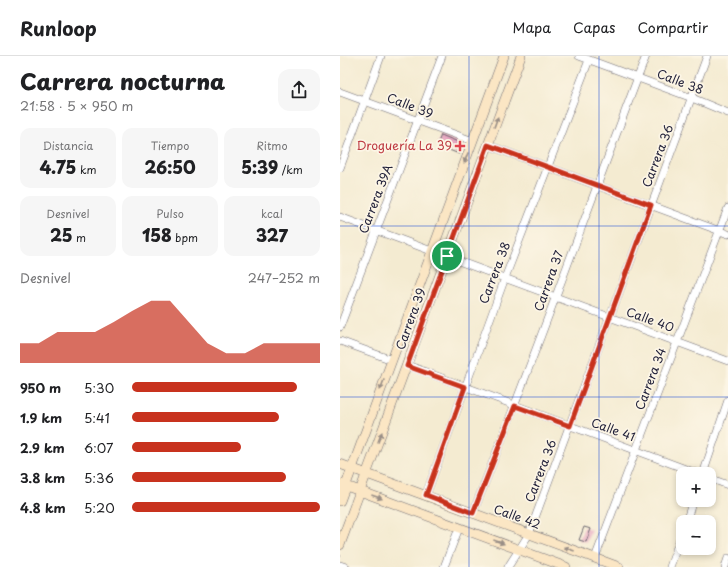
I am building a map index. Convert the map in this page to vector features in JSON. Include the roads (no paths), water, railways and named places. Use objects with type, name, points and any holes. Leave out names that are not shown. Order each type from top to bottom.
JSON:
[{"type":"main road","name":"Carrera 39","points":[[340,501],[343,484],[352,468],[504,56]]},
{"type":"main road","name":"Carrera 39","points":[[340,544],[521,56]]},
{"type":"main road","name":"Calle 42","points":[[340,464],[619,567]]},
{"type":"main road","points":[[343,484],[563,566]]},
{"type":"street","points":[[340,168],[382,56]]},
{"type":"street","name":"Carrera 39A","points":[[340,327],[442,56]]},
{"type":"street","name":"Calle 38","points":[[579,56],[728,112]]},
{"type":"street","name":"Carrera 37","points":[[473,513],[515,406],[646,56]]},
{"type":"street","name":"Carrera 36","points":[[508,567],[529,534],[707,56]]},
{"type":"street","name":"Carrera 38","points":[[426,495],[505,278],[589,60]]},
{"type":"street","name":"Calle 39","points":[[340,92],[473,141]]},
{"type":"street","points":[[488,145],[728,234]]},
{"type":"street","name":"Carrera 34","points":[[595,558],[728,208]]},
{"type":"street","name":"Calle 40","points":[[340,217],[728,361]]},
{"type":"street","points":[[340,341],[392,360]]},
{"type":"street","name":"Calle 41","points":[[407,366],[680,467]]},
{"type":"street","points":[[705,467],[728,400]]},
{"type":"street","points":[[716,481],[728,485]]},
{"type":"street","points":[[444,567],[459,528]]},
{"type":"street","points":[[670,567],[676,550]]},
{"type":"street","points":[[725,567],[728,558]]},
{"type":"street","points":[[340,564],[346,567]]},
{"type":"place","name":"Droguería La 39","points":[[460,146]]}]
